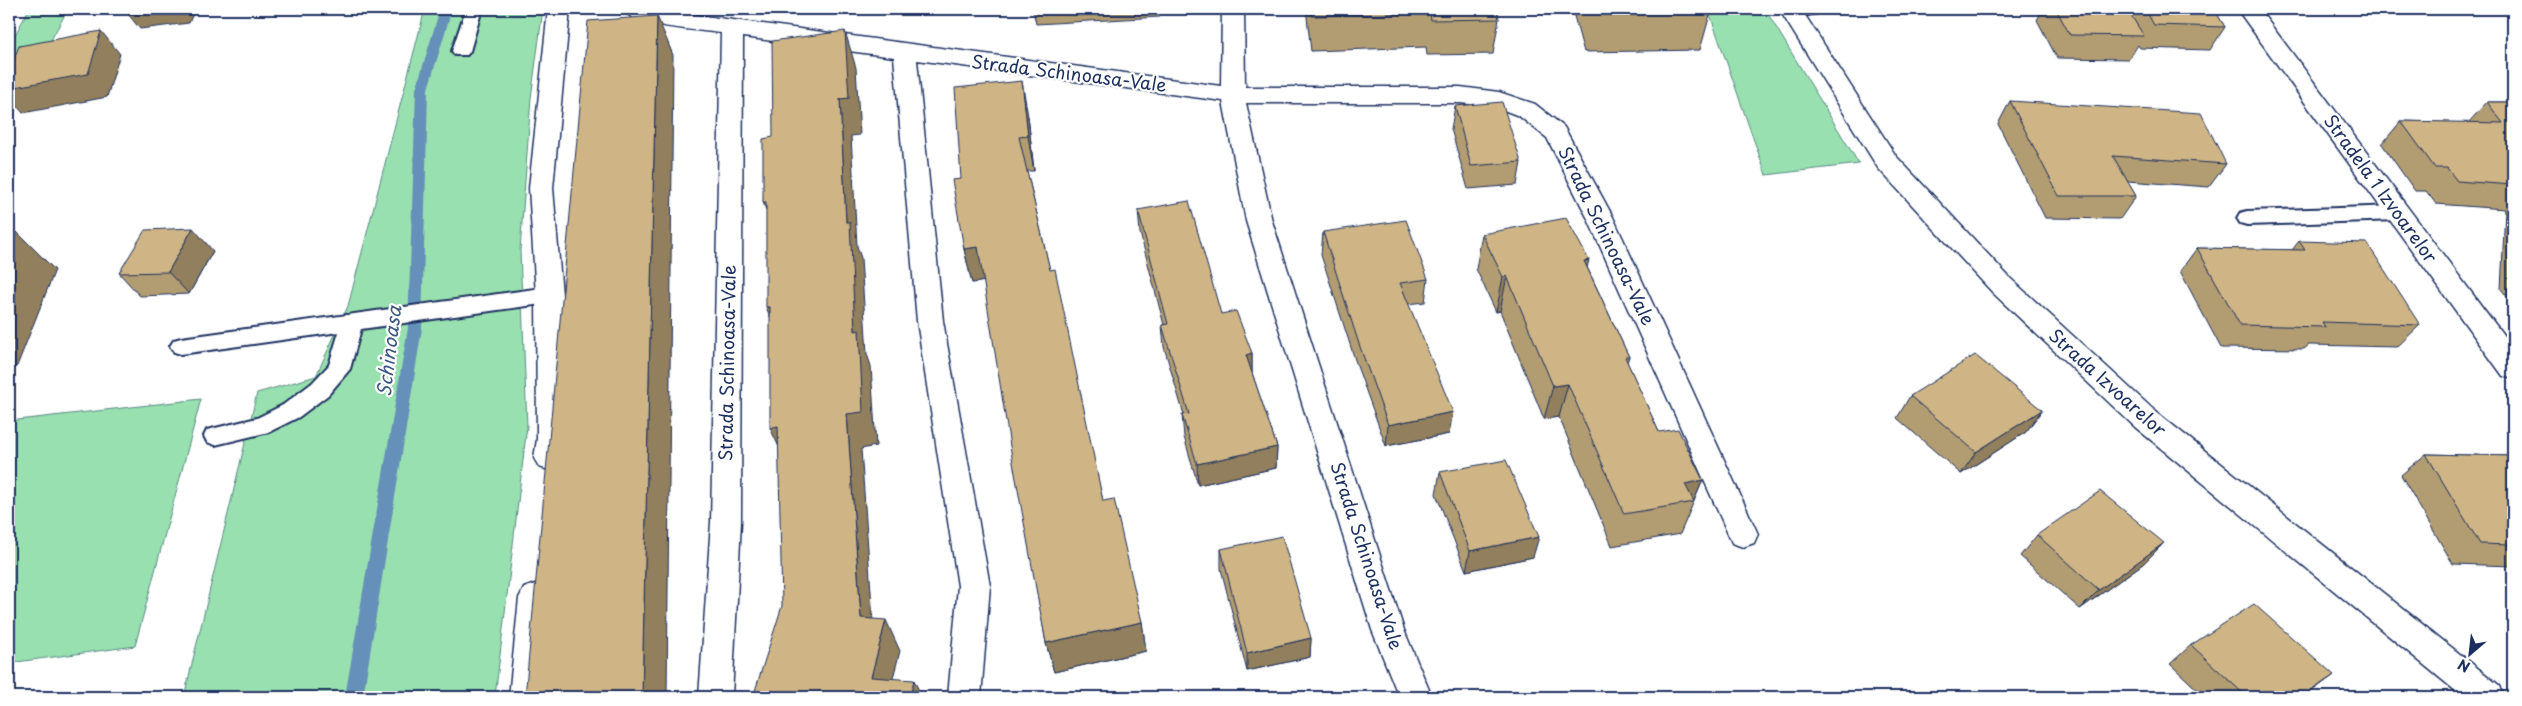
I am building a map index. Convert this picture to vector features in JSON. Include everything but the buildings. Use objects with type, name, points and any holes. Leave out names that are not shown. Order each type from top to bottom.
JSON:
[{"type":"street","points":[[547,478],[551,439],[549,295],[542,188],[559,9]]},
{"type":"street","name":"Strada Schinoasa-Vale","points":[[633,9],[650,16],[732,28],[1233,95],[1460,95],[1499,100],[1527,110],[1556,134],[1606,229],[1743,534]]},
{"type":"street","name":"Strada Schinoasa-Vale","points":[[1233,9],[1233,95],[1259,221],[1388,630],[1415,697]]},
{"type":"street","name":"Strada Izvoarelor","points":[[1798,9],[1887,162],[2002,286],[2145,419],[2488,697]]},
{"type":"street","name":"Stradela 1 Izvoarelor","points":[[2248,9],[2513,368]]},
{"type":"street","name":"Strada Schinoasa-Vale","points":[[715,697],[726,522],[732,28]]},
{"type":"street","points":[[905,52],[930,321],[974,586],[964,697]]},
{"type":"street","points":[[524,697],[537,578]]},
{"type":"lane","points":[[461,51],[474,9]]},
{"type":"lane","points":[[2247,218],[2398,213]]},
{"type":"lane","points":[[181,346],[549,295]]},
{"type":"lane","points":[[214,436],[261,426],[291,411],[320,389],[339,369],[352,323]]},
{"type":"green space","points":[[29,9],[68,9],[9,117],[9,46]]},
{"type":"green space","points":[[425,9],[543,9],[531,98],[520,251],[527,426],[495,697],[184,697],[257,393],[316,376],[348,306]]},
{"type":"green space","points":[[1708,9],[1765,9],[1859,164],[1766,175]]},
{"type":"green space","points":[[201,399],[135,646],[9,663],[9,421]]},
{"type":"waterway","name":"Schinoasa","points":[[354,697],[415,328],[422,89],[446,9]]}]
